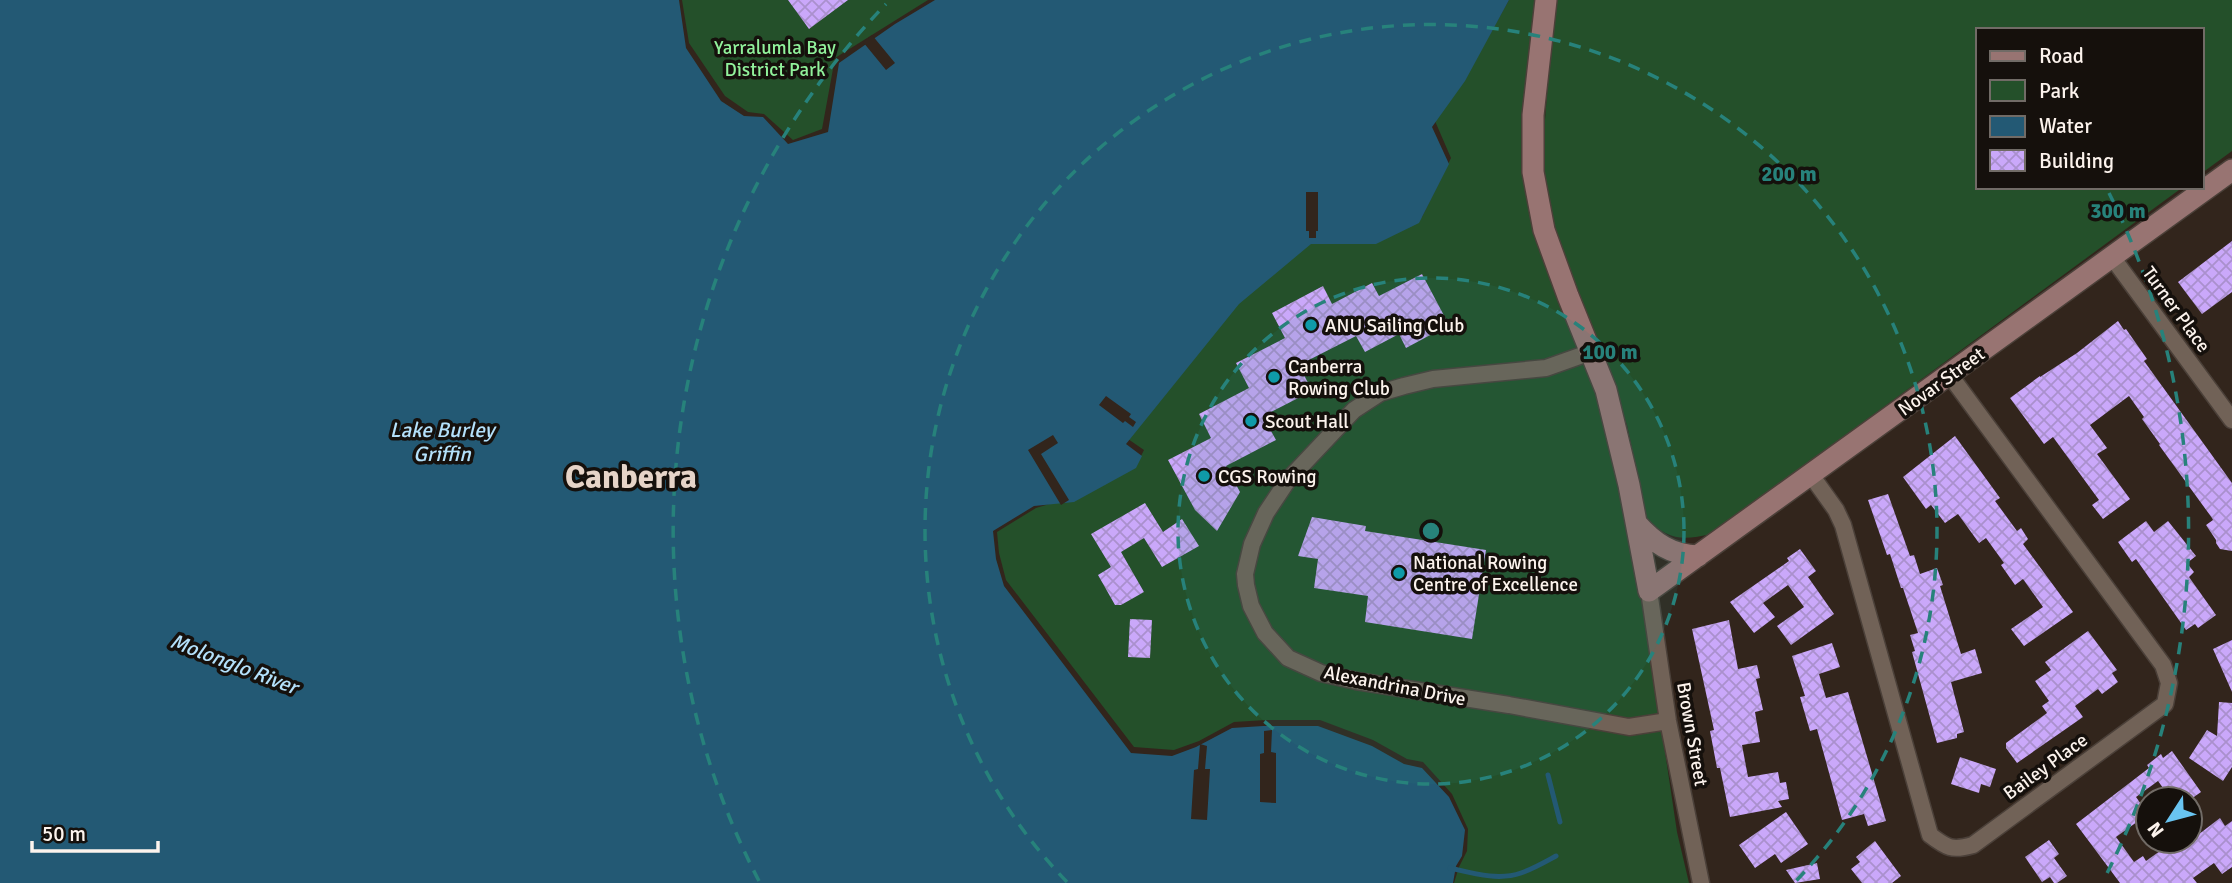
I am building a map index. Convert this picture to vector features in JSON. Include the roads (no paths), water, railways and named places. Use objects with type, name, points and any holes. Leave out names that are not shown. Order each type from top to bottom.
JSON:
[{"type":"main road","points":[[1546,0],[1533,114],[1533,172],[1544,230],[1567,296],[1606,390],[1649,591]]},
{"type":"main road","name":"Novar Street","points":[[1649,591],[2232,170]]},
{"type":"main road","points":[[1636,523],[1652,540],[1666,549],[1683,556],[1698,556]]},
{"type":"street","name":"Turner Place","points":[[2112,257],[2232,420]]},
{"type":"street","name":"Alexandrina Drive","points":[[1591,352],[1546,368],[1433,379],[1404,386],[1380,393],[1354,410],[1288,480],[1266,513],[1252,544],[1245,574],[1246,585],[1251,606],[1265,633],[1288,657],[1321,673],[1629,727],[1668,721]]},
{"type":"street","name":"Bailey Place","points":[[1811,475],[1836,510],[1843,525],[1930,835],[1945,846],[1957,850],[1973,845],[2165,704],[2169,683],[2163,665],[1950,374]]},
{"type":"street","name":"Brown Street","points":[[1649,591],[1668,721],[1701,883]]},
{"type":"water","name":"Lake Burley Griffin","points":[[0,0],[679,0],[686,48],[721,101],[744,116],[763,117],[788,144],[828,132],[839,63],[935,0],[1509,0],[1465,81],[1432,127],[1449,164],[1419,223],[1376,244],[1311,244],[1239,304],[1126,444],[1142,456],[1136,468],[1074,502],[1034,506],[993,531],[996,559],[1004,586],[1131,753],[1172,756],[1232,728],[1263,726],[1318,726],[1372,746],[1404,764],[1422,768],[1449,797],[1465,830],[1462,856],[1456,866],[1453,883],[0,883]]},
{"type":"waterway","points":[[1548,775],[1560,822]]},
{"type":"waterway","points":[[1450,868],[1485,875],[1512,875],[1530,870],[1556,856]]},
{"type":"place","name":"ANU Sailing Club","points":[[1311,325]]},
{"type":"place","name":"Canberra Rowing Club","points":[[1274,377]]},
{"type":"place","name":"Scout Hall","points":[[1251,421]]},
{"type":"place","name":"CGS Rowing","points":[[1204,476]]},
{"type":"place","name":"National Rowing Centre of Excellence","points":[[1399,573]]},
{"type":"district","name":"Canberra","points":[[631,476]]},
{"type":"park label","name":"Yarralumla Bay District Park","points":[[775,58]]},
{"type":"water label","name":"Molonglo River","points":[[234,664]]}]
